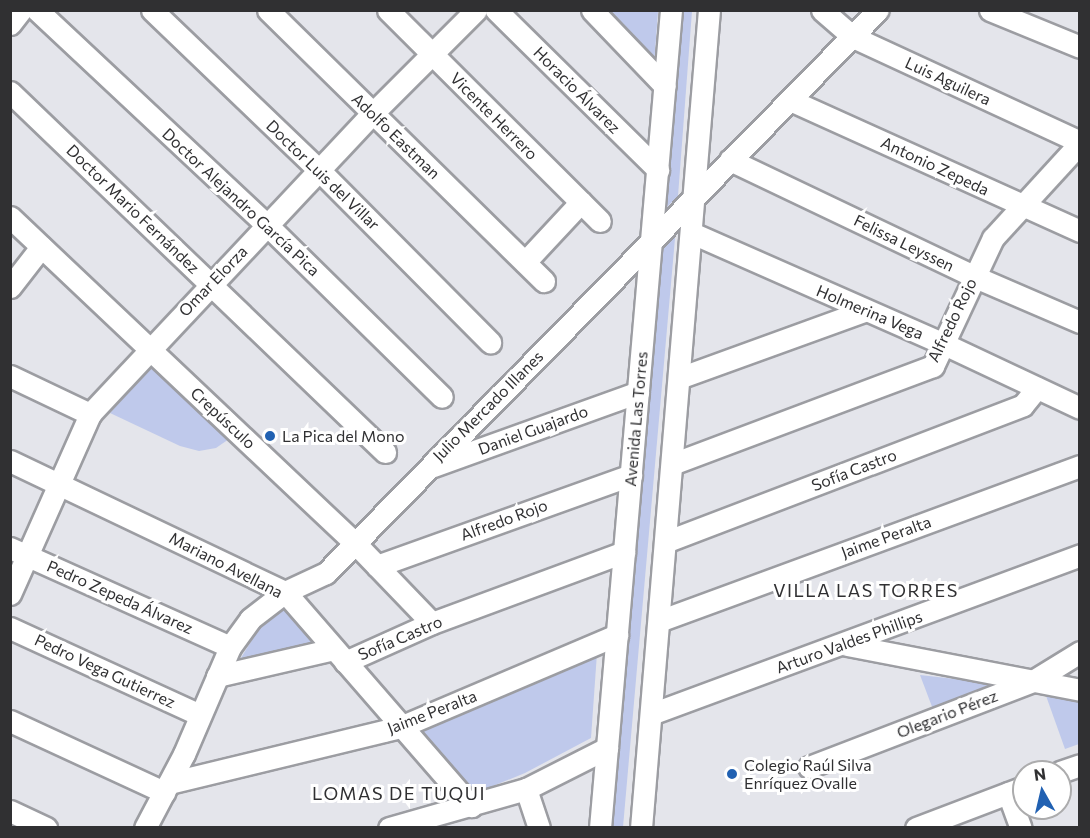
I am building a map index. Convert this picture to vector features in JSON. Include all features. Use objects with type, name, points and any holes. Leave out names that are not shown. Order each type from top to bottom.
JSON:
[{"type":"street","points":[[10,24],[21,10]]},
{"type":"street","name":"Doctor Alejandro García Pica","points":[[37,10],[267,225],[442,397]]},
{"type":"street","name":"Doctor Luis del Villar","points":[[152,10],[319,170],[490,342]]},
{"type":"street","name":"Adolfo Eastman","points":[[268,10],[544,281]]},
{"type":"street","name":"Vicente Herrero","points":[[388,10],[600,221]]},
{"type":"street","name":"Omar Elorza","points":[[10,594],[19,551],[60,484],[90,414],[149,348],[373,113],[476,10]]},
{"type":"street","name":"Horacio Álvarez","points":[[496,10],[658,170]]},
{"type":"street","points":[[592,10],[665,86]]},
{"type":"street","name":"Avenida Las Torres","points":[[600,828],[671,10]]},
{"type":"street","points":[[641,828],[709,10]]},
{"type":"street","name":"Luis Aguilera","points":[[822,10],[853,37],[1080,142]]},
{"type":"street","name":"Julio Mercado Illanes","points":[[146,828],[230,647],[250,619],[285,592],[326,573],[878,10]]},
{"type":"street","points":[[990,10],[1080,47]]},
{"type":"street","name":"Doctor Mario Fernández","points":[[10,92],[385,452]]},
{"type":"street","name":"Antonio Zepeda","points":[[790,100],[1080,231]]},
{"type":"street","name":"Alfredo Rojo","points":[[672,464],[933,366],[973,276],[993,238],[1080,142]]},
{"type":"street","name":"Felissa Leyssen","points":[[730,160],[973,276],[1080,322]]},
{"type":"street","points":[[525,262],[581,202]]},
{"type":"street","name":"Crepúsculo","points":[[10,217],[354,542],[432,623]]},
{"type":"street","name":"Holmerina Vega","points":[[692,233],[864,311],[944,344],[1080,408]]},
{"type":"street","points":[[10,286],[41,247]]},
{"type":"street","points":[[679,378],[864,311]]},
{"type":"street","points":[[10,376],[90,414]]},
{"type":"street","name":"Sofía Castro","points":[[665,542],[1023,405],[1037,388]]},
{"type":"street","name":"Daniel Guajardo","points":[[427,468],[638,392]]},
{"type":"street","name":"Mariano Avellana","points":[[10,461],[285,592],[471,806]]},
{"type":"street","name":"Jaime Peralta","points":[[658,621],[1080,466]]},
{"type":"street","name":"Alfredo Rojo","points":[[377,566],[631,475]]},
{"type":"street","name":"Pedro Zepeda Álvarez","points":[[19,551],[230,647]]},
{"type":"street","name":"Sofía Castro","points":[[340,655],[624,552]]},
{"type":"street","name":"Arturo Valdes Phillips","points":[[651,714],[846,644],[1080,555]]},
{"type":"street","name":"Pedro Vega Gutierrez","points":[[10,628],[200,715]]},
{"type":"street","name":"Jaime Peralta","points":[[166,788],[400,727],[617,635]]},
{"type":"street","points":[[846,644],[1080,690]]},
{"type":"street","name":"Olegario Pérez","points":[[809,767],[1033,681],[1080,652]]},
{"type":"street","points":[[217,676],[340,655]]},
{"type":"street","points":[[10,721],[166,788]]},
{"type":"street","points":[[389,828],[526,789],[608,748]]},
{"type":"street","points":[[526,789],[539,828]]},
{"type":"street","points":[[916,828],[1012,792]]},
{"type":"street","points":[[10,811],[46,828]]},
{"type":"shaded area","points":[[601,11],[658,11],[654,66]]},
{"type":"shaded area","points":[[681,11],[692,11],[678,196],[664,210]]},
{"type":"shaded area","points":[[676,227],[623,827],[611,828],[663,238]]},
{"type":"shaded area","points":[[152,365],[229,439],[216,448],[199,451],[180,446],[110,413]]},
{"type":"shaded area","points":[[288,606],[322,646],[236,666],[258,630]]},
{"type":"shaded area","points":[[597,653],[591,738],[525,773],[476,793],[419,731]]},
{"type":"shaded area","points":[[920,675],[1008,685],[934,712]]},
{"type":"shaded area","points":[[1045,693],[1079,700],[1079,744],[1065,749]]},
{"type":"place","name":"La Pica del Mono","points":[[270,436]]},
{"type":"place","name":"Colegio Raúl Silva Enríquez Ovalle","points":[[732,774]]},
{"type":"district","name":"VILLA LAS TORRES","points":[[866,590]]},
{"type":"district","name":"LOMAS DE TUQUI","points":[[399,793]]}]
